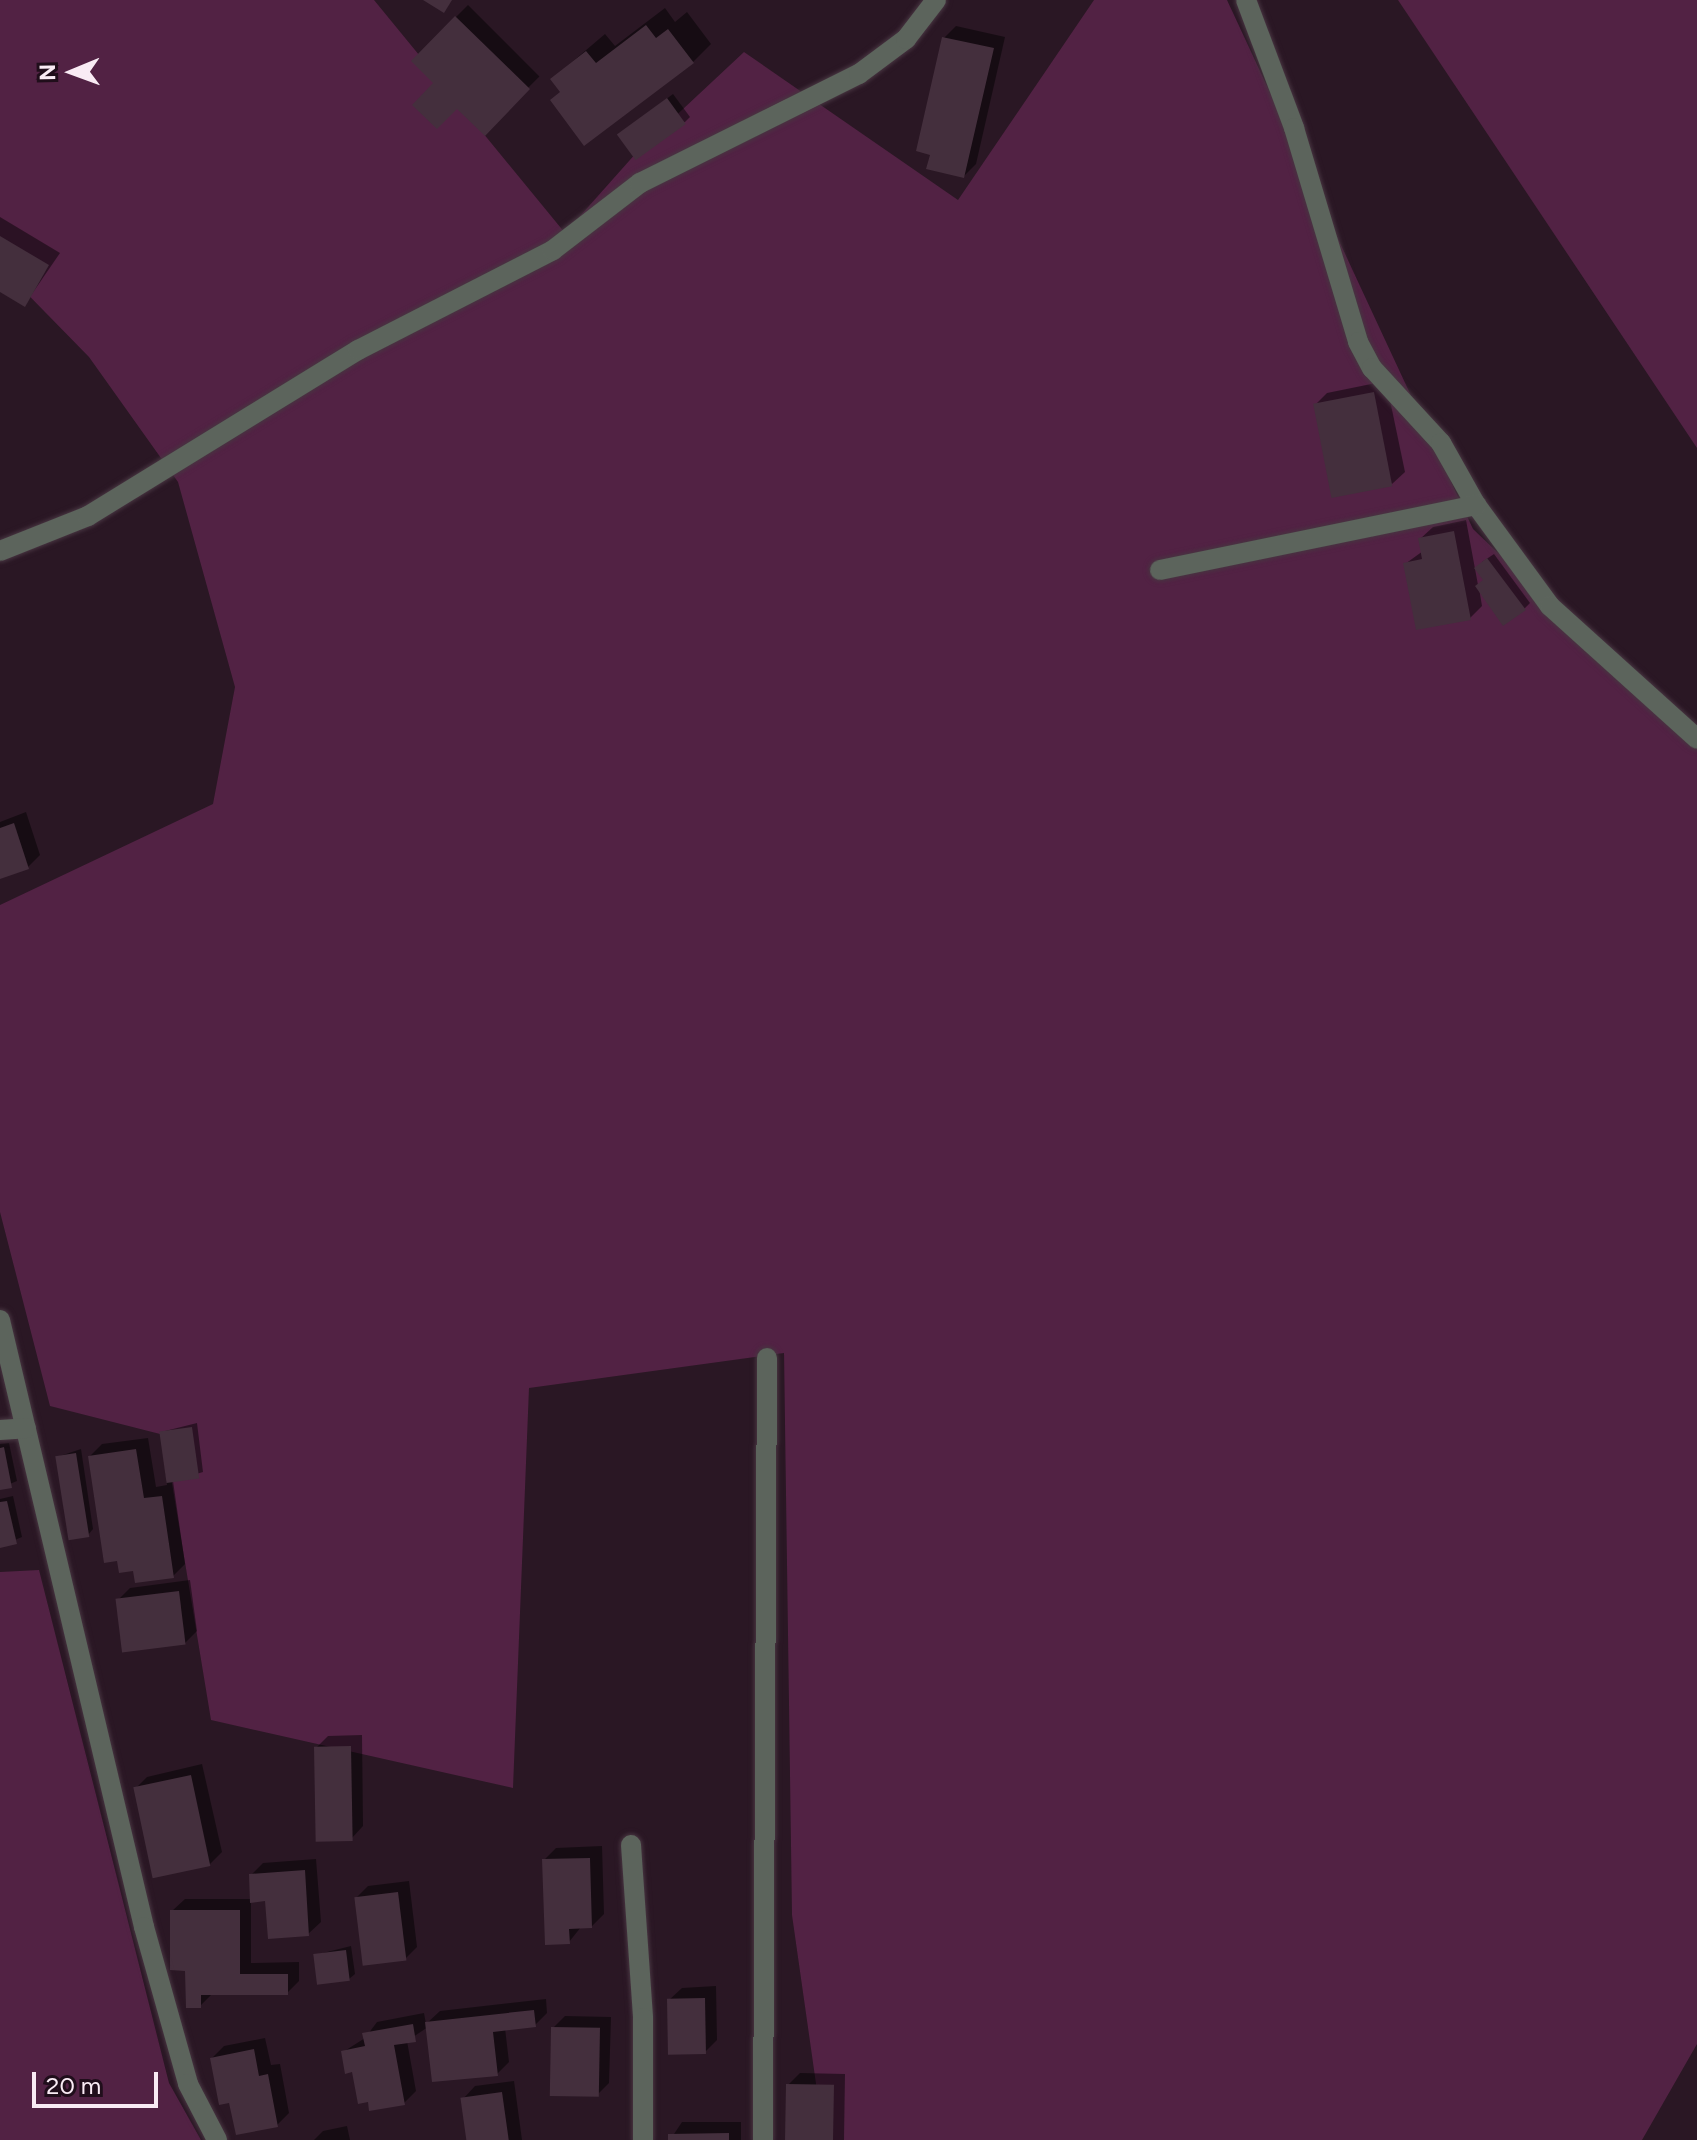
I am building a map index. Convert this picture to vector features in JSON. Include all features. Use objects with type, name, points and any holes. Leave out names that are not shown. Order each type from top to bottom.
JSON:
[{"type":"street","points":[[0,551],[88,516],[358,350],[553,250],[640,183],[859,74],[906,39],[936,0]]},
{"type":"street","points":[[1246,0],[1294,128],[1358,342],[1372,368],[1441,443],[1476,505],[1550,606],[1697,739]]},
{"type":"street","points":[[1160,570],[1476,505]]},
{"type":"street","points":[[0,1320],[166,2009],[188,2084],[217,2140]]},
{"type":"street","points":[[763,2140],[767,1358]]},
{"type":"street","points":[[0,1430],[26,1428]]},
{"type":"street","points":[[631,1845],[643,2018],[643,2140]]},
{"type":"shaded area","points":[[0,0],[374,0],[565,233],[637,152],[744,52],[958,200],[1094,0],[1227,0],[1473,529],[1697,742],[1697,2044],[1642,2140],[824,2140],[792,1915],[784,1353],[529,1388],[513,1788],[211,1720],[164,1435],[50,1406],[0,1212],[0,905],[213,804],[235,687],[178,482],[89,357],[0,266]]},
{"type":"shaded area","points":[[1398,0],[1697,0],[1697,448]]},
{"type":"shaded area","points":[[39,1570],[169,2083],[201,2140],[0,2140],[0,1572]]},
{"type":"building","points":[[423,0],[452,0],[444,13]]},
{"type":"building","points":[[455,16],[530,89],[485,136],[457,109],[437,129],[412,105],[433,83],[411,61]]},
{"type":"building","points":[[646,25],[656,38],[668,29],[694,63],[584,146],[550,100],[560,92],[550,79],[586,51],[596,63]]},
{"type":"building","points":[[942,37],[994,48],[964,178],[926,169],[930,155],[916,151]]},
{"type":"building","points":[[667,98],[686,124],[636,160],[617,134]]},
{"type":"building","points":[[0,236],[49,265],[25,307],[0,292]]},
{"type":"building","points":[[1374,392],[1392,486],[1331,498],[1313,404]]},
{"type":"building","points":[[1454,531],[1471,620],[1416,630],[1403,563],[1422,559],[1418,538]]},
{"type":"building","points":[[1487,558],[1526,610],[1503,626],[1475,586],[1483,580],[1474,568]]},
{"type":"building","points":[[14,823],[29,869],[0,879],[0,828]]},
{"type":"building","points":[[192,1427],[199,1478],[167,1483],[159,1432]]},
{"type":"building","points":[[4,1447],[12,1488],[0,1490],[0,1448]]},
{"type":"building","points":[[136,1449],[144,1498],[162,1496],[174,1578],[135,1583],[133,1571],[119,1573],[117,1561],[104,1563],[88,1456]]},
{"type":"building","points":[[76,1453],[89,1537],[69,1540],[55,1456]]},
{"type":"building","points":[[7,1501],[17,1544],[0,1548],[0,1502]]},
{"type":"building","points":[[179,1591],[186,1645],[122,1652],[115,1599]]},
{"type":"building","points":[[351,1746],[353,1841],[316,1842],[314,1747]]},
{"type":"building","points":[[191,1775],[210,1866],[153,1878],[133,1787]]},
{"type":"building","points":[[590,1858],[592,1928],[569,1929],[570,1944],[545,1945],[542,1859]]},
{"type":"building","points":[[305,1870],[309,1936],[268,1939],[265,1901],[250,1903],[249,1874]]},
{"type":"building","points":[[398,1892],[406,1960],[363,1966],[354,1897]]},
{"type":"building","points":[[170,1910],[240,1910],[240,1974],[288,1974],[288,1995],[201,1995],[201,2008],[186,2008],[185,1971],[170,1970]]},
{"type":"building","points":[[346,1950],[350,1981],[317,1985],[313,1954]]},
{"type":"building","points":[[705,1998],[706,2054],[668,2055],[667,1999]]},
{"type":"building","points":[[534,2010],[536,2027],[493,2032],[498,2076],[432,2082],[425,2022]]},
{"type":"building","points":[[413,2024],[416,2042],[394,2045],[405,2105],[369,2111],[368,2102],[358,2104],[352,2072],[345,2074],[341,2051],[365,2046],[362,2033]]},
{"type":"building","points":[[551,2027],[600,2028],[599,2097],[550,2096]]},
{"type":"building","points":[[254,2049],[259,2076],[268,2074],[278,2127],[236,2135],[229,2103],[219,2105],[210,2058]]},
{"type":"building","points":[[786,2084],[834,2085],[833,2140],[785,2140]]},
{"type":"building","points":[[502,2092],[509,2140],[466,2140],[460,2098]]},
{"type":"building","points":[[729,2133],[729,2140],[668,2140],[668,2134]]}]
